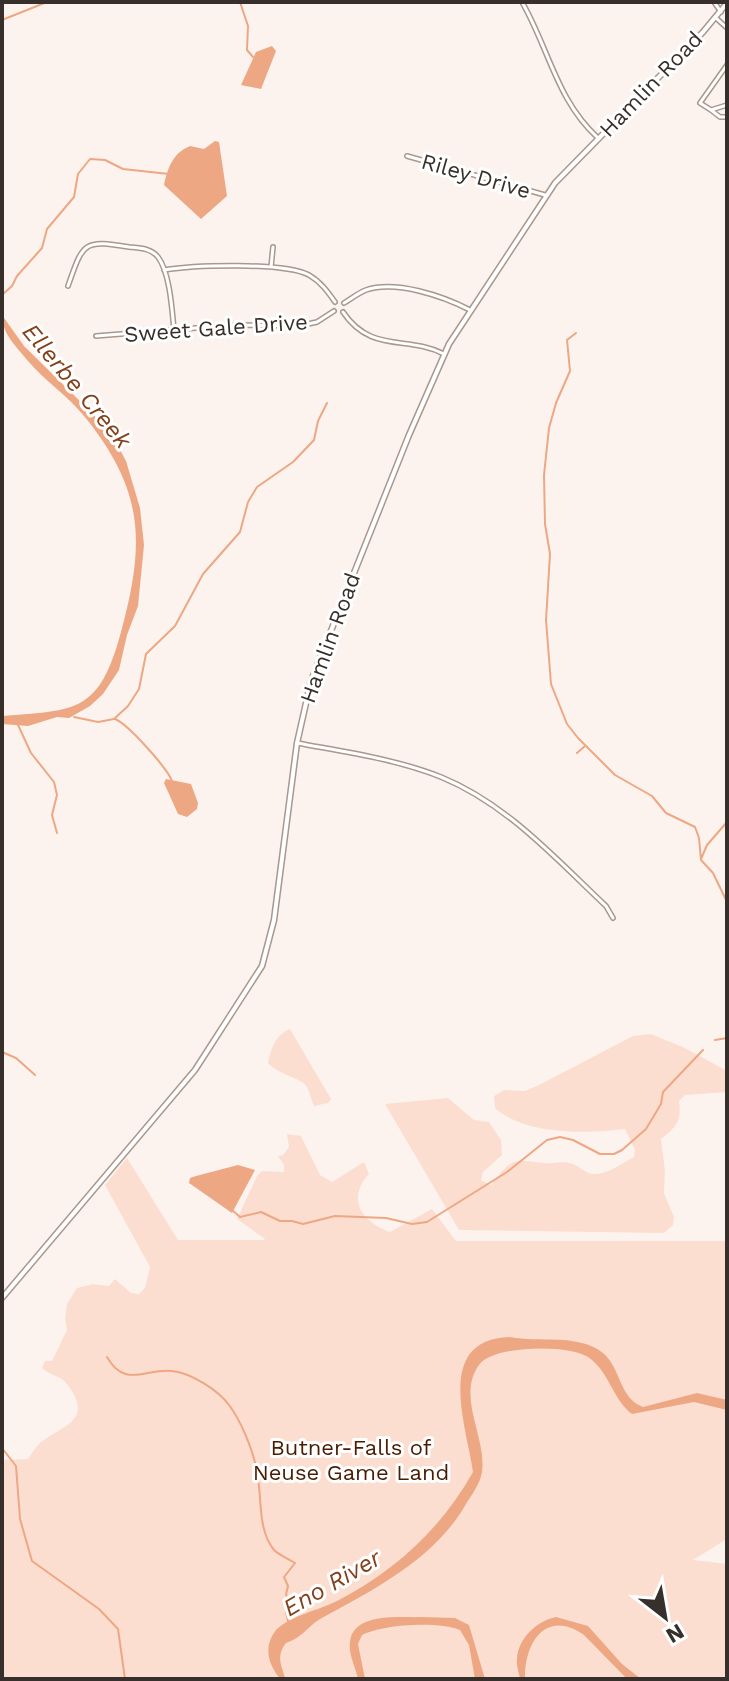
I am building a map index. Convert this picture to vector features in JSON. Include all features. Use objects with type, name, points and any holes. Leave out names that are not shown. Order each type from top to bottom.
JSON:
[{"type":"street","points":[[522,2],[566,102],[598,138]]},
{"type":"street","points":[[714,2],[721,12]]},
{"type":"street","name":"Hamlin Road","points":[[2,1298],[195,1070],[262,966],[274,920],[304,707],[319,657],[444,354],[545,195],[727,3]]},
{"type":"street","points":[[716,18],[727,28]]},
{"type":"street","points":[[727,65],[700,103],[720,117],[727,117]]},
{"type":"street","points":[[711,110],[727,105]]},
{"type":"street","name":"Riley Drive","points":[[407,156],[545,195]]},
{"type":"street","points":[[68,286],[80,256],[95,242],[149,250],[160,260],[171,300],[174,330]]},
{"type":"street","points":[[271,267],[273,247]]},
{"type":"street","points":[[163,270],[271,267],[307,275],[323,285],[335,302],[334,311],[343,312]]},
{"type":"street","points":[[335,302],[344,303],[367,289],[387,287],[437,295],[470,310]]},
{"type":"street","points":[[344,303],[343,312],[353,327],[391,344],[426,347],[444,354]]},
{"type":"street","name":"Sweet Gale Drive","points":[[96,336],[233,325],[299,326],[317,322],[334,311]]},
{"type":"street","points":[[297,743],[391,761],[454,783],[519,824],[606,906],[613,918]]},
{"type":"green space","points":[[290,1029],[331,1099],[328,1103],[314,1106],[304,1084],[268,1063],[277,1039]]},
{"type":"green space","points":[[651,1034],[727,1071],[727,1092],[685,1095],[679,1101],[677,1123],[661,1139],[664,1193],[674,1217],[673,1225],[664,1233],[459,1230],[385,1104],[448,1098],[474,1120],[489,1122],[501,1140],[502,1155],[483,1172],[481,1180],[491,1185],[508,1165],[518,1161],[567,1162],[590,1173],[604,1173],[634,1157],[635,1150],[625,1129],[575,1132],[539,1128],[507,1117],[495,1108],[494,1096],[504,1090],[525,1091],[633,1036]]},
{"type":"green space","name":"Butner-Falls of Neuse Game Land","points":[[287,1134],[301,1136],[320,1175],[332,1182],[364,1162],[369,1174],[359,1192],[360,1209],[372,1222],[390,1232],[432,1209],[456,1241],[727,1241],[727,1539],[693,1560],[727,1564],[727,1679],[2,1679],[2,1460],[28,1459],[39,1444],[68,1424],[77,1413],[78,1405],[67,1384],[42,1368],[45,1361],[52,1361],[67,1330],[67,1304],[77,1288],[93,1284],[109,1286],[115,1279],[131,1293],[139,1294],[145,1288],[150,1267],[105,1185],[127,1158],[178,1240],[264,1240],[237,1219],[262,1171],[284,1172],[284,1165],[278,1156],[289,1147]]},
{"type":"shaded area","points":[[272,46],[276,51],[261,89],[241,85],[256,52]]},
{"type":"shaded area","points":[[215,141],[219,142],[227,196],[201,219],[164,185],[179,153],[190,146],[204,149]]},
{"type":"shaded area","points":[[2,315],[24,346],[93,414],[117,444],[126,461],[140,508],[144,545],[138,606],[119,670],[103,694],[90,706],[69,718],[57,717],[28,726],[2,724],[2,716],[67,708],[93,693],[104,678],[113,659],[129,600],[136,544],[129,494],[104,443],[78,409],[14,345],[4,328]]},
{"type":"shaded area","points":[[166,779],[191,784],[198,803],[197,809],[187,817],[178,814],[164,783]]},
{"type":"shaded area","points":[[238,1165],[255,1170],[232,1213],[189,1183],[190,1178]]},
{"type":"shaded area","points":[[510,1337],[570,1341],[593,1347],[609,1359],[629,1397],[643,1407],[697,1393],[727,1400],[727,1410],[694,1402],[632,1414],[595,1363],[579,1353],[532,1349],[499,1353],[487,1358],[479,1365],[470,1390],[482,1472],[466,1504],[453,1524],[420,1557],[286,1643],[280,1656],[285,1678],[297,1679],[280,1679],[272,1667],[268,1649],[276,1630],[297,1617],[337,1601],[397,1562],[431,1530],[460,1493],[473,1472],[462,1410],[460,1388],[463,1369],[471,1353],[486,1342]]},
{"type":"shaded area","points":[[390,1617],[455,1618],[469,1625],[485,1679],[475,1679],[469,1645],[460,1630],[425,1625],[383,1628],[362,1635],[358,1644],[365,1679],[358,1679],[350,1642],[359,1626]]},
{"type":"shaded area","points":[[556,1617],[588,1626],[622,1664],[641,1679],[627,1679],[584,1635],[559,1625],[540,1633],[533,1642],[528,1653],[525,1679],[520,1679],[517,1661],[521,1644],[536,1627]]},
{"type":"waterway","points":[[2,20],[47,2]]},
{"type":"waterway","points":[[240,2],[248,26],[247,50],[253,57]]},
{"type":"waterway","points":[[2,295],[42,248],[47,229],[74,197],[78,174],[90,159],[105,160],[123,169],[169,174]]},
{"type":"waterway","points":[[576,333],[567,340],[570,371],[549,428],[544,475],[545,524],[550,554],[546,620],[551,684],[567,724],[615,775],[652,796],[666,813],[695,827],[701,860],[713,873],[727,902]]},
{"type":"waterway","points":[[74,717],[98,722],[114,719],[128,706],[139,689],[146,654],[175,626],[203,574],[240,532],[248,502],[257,487],[293,462],[314,440],[318,421],[327,403]]},
{"type":"waterway","points":[[115,719],[146,747],[172,781]]},
{"type":"waterway","points":[[18,725],[31,753],[54,782],[57,795],[52,815],[57,833]]},
{"type":"waterway","points":[[577,753],[585,746]]},
{"type":"waterway","points":[[701,859],[707,845],[727,822]]},
{"type":"waterway","points":[[715,1040],[727,1038]]},
{"type":"waterway","points":[[232,1210],[240,1217],[261,1212],[280,1221],[303,1224],[335,1216],[386,1218],[412,1224],[427,1222],[507,1172],[547,1140],[560,1137],[573,1140],[600,1154],[614,1154],[622,1150],[646,1129],[661,1104],[663,1092],[703,1050]]},
{"type":"waterway","points":[[2,1052],[16,1058],[35,1075]]},
{"type":"waterway","name":"Eno River","points":[[107,1357],[114,1367],[129,1375],[162,1371],[187,1375],[211,1388],[229,1405],[242,1427],[254,1460],[262,1521],[268,1541],[276,1552],[295,1563],[284,1577],[288,1586],[286,1595],[292,1603],[286,1612],[288,1621]]},
{"type":"waterway","points":[[2,1448],[16,1466],[20,1519],[32,1561],[99,1609],[118,1629],[125,1679]]},
{"type":"water label","name":"Ellerbe Creek","points":[[77,386]]}]
